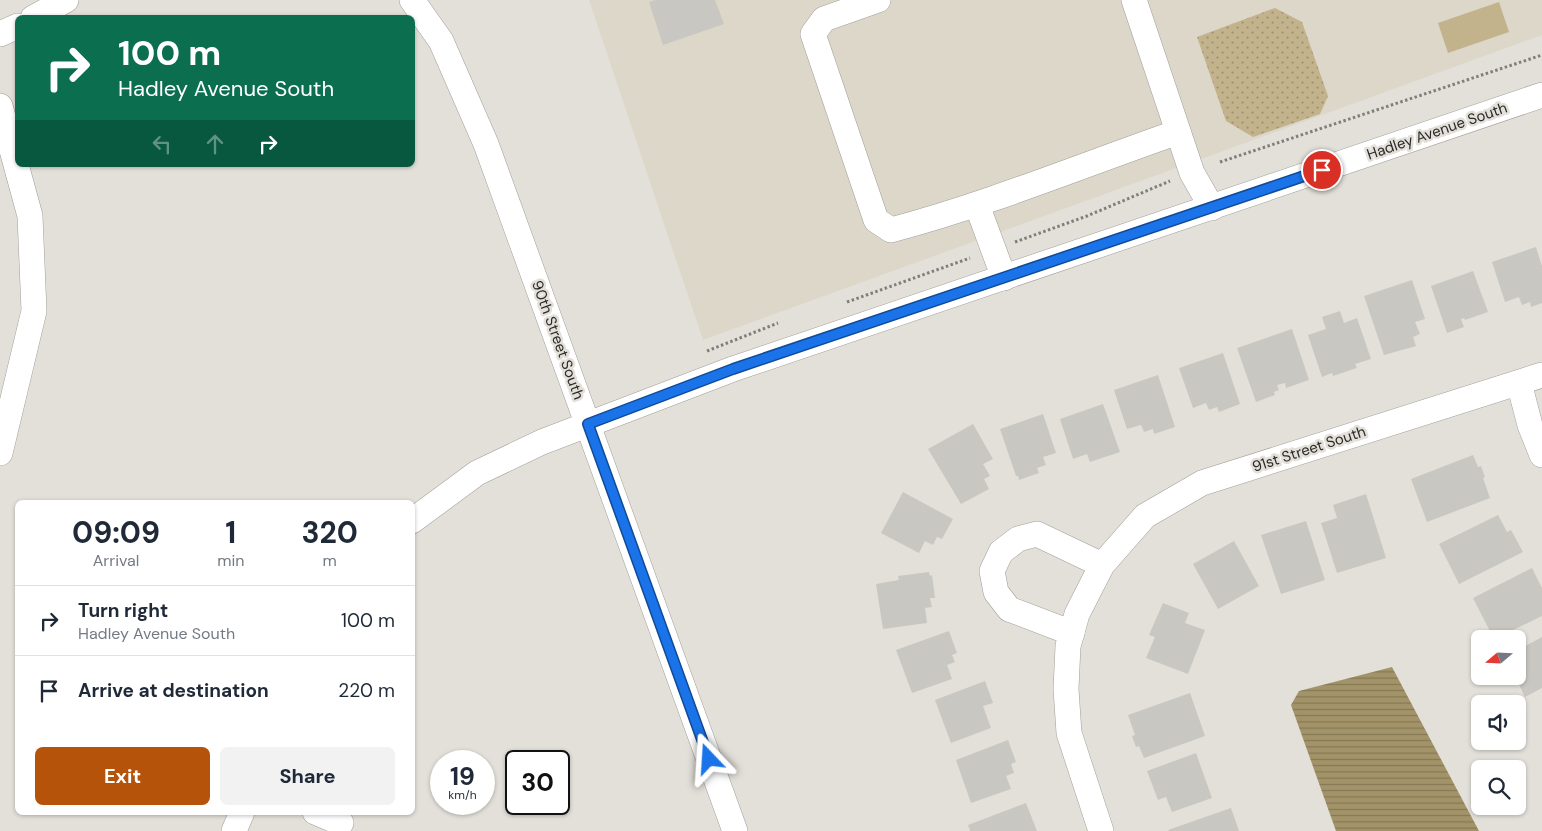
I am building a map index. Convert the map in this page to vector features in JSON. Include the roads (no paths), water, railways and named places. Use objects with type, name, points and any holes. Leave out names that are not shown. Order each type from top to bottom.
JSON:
[{"type":"street","points":[[38,15],[66,0]]},
{"type":"street","name":"90th Street South","points":[[412,0],[441,42],[486,144],[735,831]]},
{"type":"street","points":[[878,0],[824,19],[813,34],[876,220],[891,230],[977,205],[1178,132]]},
{"type":"street","points":[[1134,0],[1192,173],[1212,208]]},
{"type":"street","points":[[0,34],[15,27]]},
{"type":"street","name":"Hadley Avenue South","points":[[415,519],[477,473],[542,442],[733,369],[1542,95]]},
{"type":"street","points":[[0,106],[15,161]]},
{"type":"street","points":[[0,452],[34,312],[30,216],[17,167]]},
{"type":"street","points":[[977,205],[1004,278]]},
{"type":"street","points":[[1530,379],[1530,425],[1542,455]]},
{"type":"street","name":"91st Street South","points":[[1101,831],[1070,733],[1066,689],[1068,646],[1077,614],[1102,565],[1145,516],[1202,483],[1530,379]]},
{"type":"street","points":[[1072,633],[1009,608],[996,592],[992,571],[1000,552],[1018,539],[1037,534],[1102,565]]},
{"type":"street","points":[[234,831],[241,815]]},
{"type":"street","points":[[322,815],[341,823]]}]
